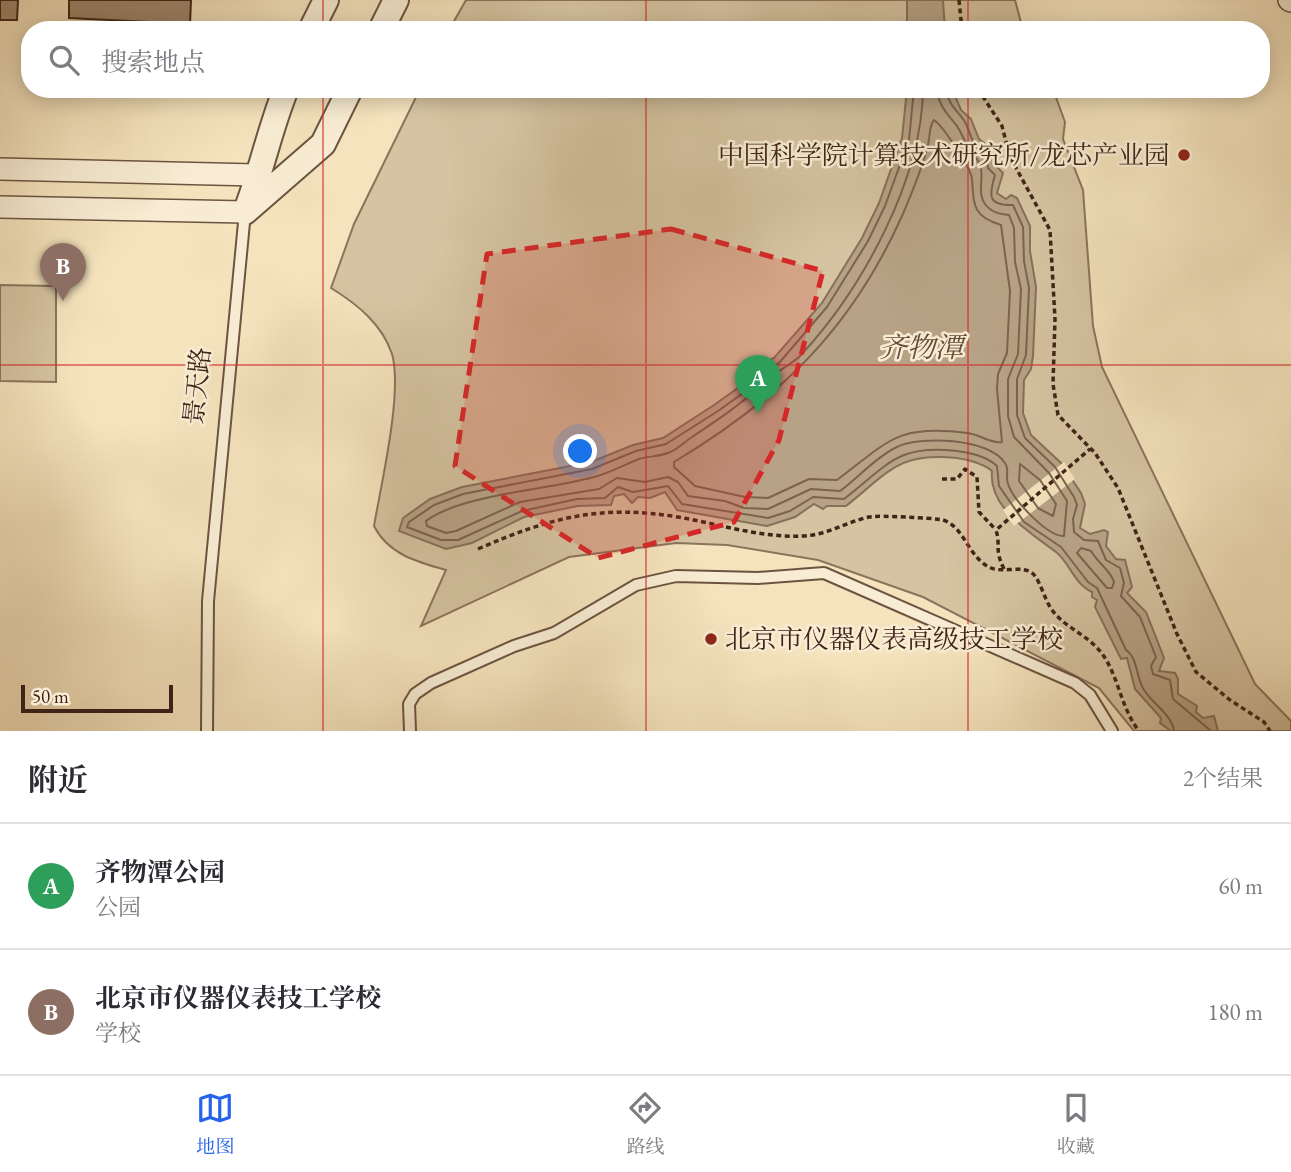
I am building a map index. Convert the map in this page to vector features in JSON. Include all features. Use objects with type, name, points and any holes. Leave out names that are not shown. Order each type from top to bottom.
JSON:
[{"type":"street","points":[[315,21],[326,0]]},
{"type":"street","points":[[386,21],[396,0]]},
{"type":"street","points":[[245,212],[282,98]]},
{"type":"street","points":[[0,207],[245,212],[323,144],[346,98]]},
{"type":"street","points":[[0,169],[259,175]]},
{"type":"lane","name":"景天路","points":[[207,731],[208,601],[245,212]]},
{"type":"lane","points":[[410,731],[410,704],[415,694],[431,683],[514,646],[554,633],[636,585],[655,578],[676,576],[758,578],[824,573],[1075,682],[1090,695],[1112,731]]},
{"type":"path","points":[[959,0],[961,21]]},
{"type":"path","points":[[984,98],[1002,126],[1010,157],[1050,230],[1056,404],[1063,423],[1090,449],[1125,500],[1137,538],[1196,672],[1230,700],[1253,713],[1270,731]]},
{"type":"path","points":[[996,530],[1090,449]]},
{"type":"path","points":[[942,479],[957,479],[965,468],[977,477],[979,512],[996,530],[999,540],[996,553],[1005,570]]},
{"type":"path","points":[[478,549],[537,524],[596,511],[636,511],[741,530],[803,536],[831,532],[872,516],[941,520],[957,528],[990,568],[1032,572],[1053,612],[1098,649],[1112,671],[1125,710],[1139,731]]},
{"type":"highlighted area","points":[[671,229],[823,271],[779,440],[734,522],[598,558],[455,466],[487,254]]},
{"type":"shaded area","points":[[466,0],[1015,0],[1021,21],[454,21]]},
{"type":"shaded area","points":[[416,98],[1056,98],[1065,122],[1063,139],[1083,190],[1093,326],[1102,367],[1255,684],[1291,721],[1291,731],[1134,731],[1099,688],[923,597],[818,560],[727,545],[676,543],[569,557],[421,626],[446,570],[404,556],[387,544],[374,526],[393,414],[395,371],[392,354],[382,333],[368,316],[331,288],[354,224]]},
{"type":"shaded area","points":[[0,285],[56,286],[56,382],[0,381]]},
{"type":"water","points":[[907,0],[943,0],[944,21],[907,21]]},
{"type":"water","name":"齐物潭","points":[[906,98],[956,98],[961,110],[971,119],[979,139],[994,151],[995,165],[1003,173],[997,193],[1006,199],[1011,195],[1017,198],[1030,226],[1030,251],[1036,287],[1033,356],[1031,369],[1024,380],[1023,413],[1031,435],[1061,463],[1081,493],[1085,504],[1080,528],[1090,534],[1104,530],[1108,532],[1106,546],[1116,559],[1125,560],[1132,587],[1127,593],[1146,612],[1164,658],[1159,671],[1175,673],[1178,679],[1178,694],[1197,706],[1196,712],[1203,718],[1214,716],[1218,731],[1171,731],[1160,723],[1161,718],[1135,689],[1127,658],[1121,659],[1095,607],[1097,600],[1092,597],[1092,592],[1081,584],[1056,552],[1024,528],[1004,508],[997,497],[992,471],[971,461],[937,457],[907,462],[884,474],[846,506],[827,506],[823,509],[814,504],[795,517],[767,526],[677,510],[665,492],[650,498],[638,497],[632,503],[624,494],[614,496],[611,505],[578,506],[524,517],[472,543],[446,549],[399,531],[403,518],[430,499],[462,487],[591,462],[633,445],[663,438],[742,385],[762,364],[774,358],[822,303],[862,238],[879,203],[902,138]]},
{"type":"pier","points":[[1064,462],[1075,479],[1014,526],[1003,510]]},
{"type":"building","points":[[0,0],[18,0],[17,20],[0,20]]},
{"type":"building","points":[[69,0],[191,0],[190,21],[69,18]]},
{"type":"place","name":"中国科学院计算技术研究所/龙芯产业园","points":[[1184,155]]},
{"type":"place","name":"北京市仪器仪表技工学校","points":[[63,301]]},
{"type":"place","name":"齐物潭公园","points":[[758,413]]},
{"type":"place","name":"北京市仪器仪表高级技工学校","points":[[711,639]]}]
